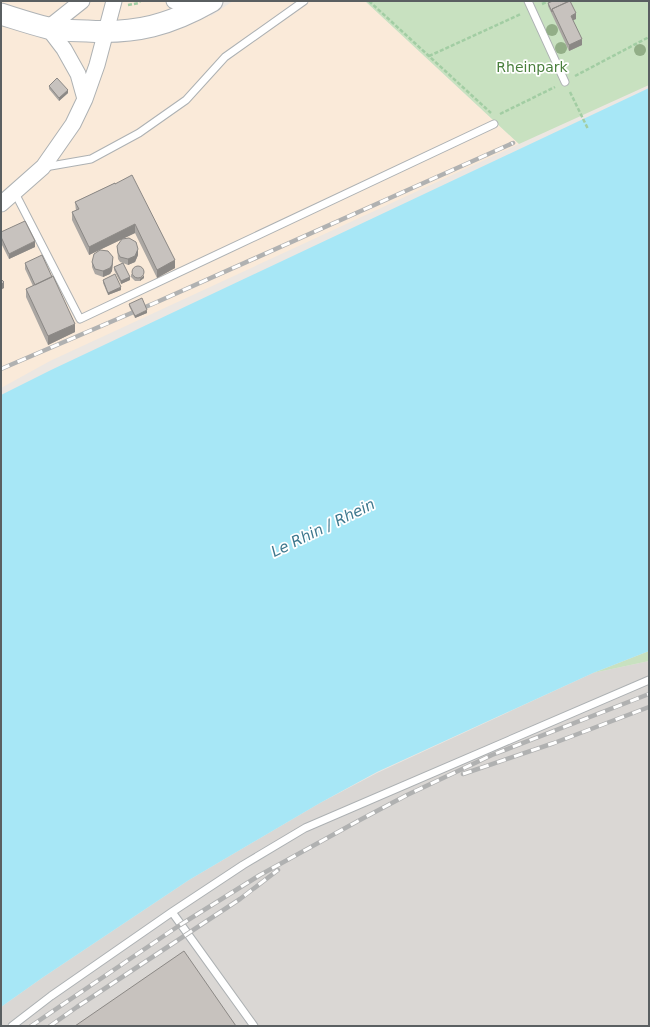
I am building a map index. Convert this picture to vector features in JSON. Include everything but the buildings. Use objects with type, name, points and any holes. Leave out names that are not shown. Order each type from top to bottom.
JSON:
[{"type":"main road","points":[[1,14],[48,28],[63,30],[105,32],[133,31],[157,25],[191,13],[207,4]]},
{"type":"street","points":[[82,1],[48,28],[64,49],[78,74],[85,99]]},
{"type":"street","points":[[1,204],[43,167],[73,124],[85,99],[97,65],[114,1]]},
{"type":"street","points":[[174,1],[207,4]]},
{"type":"lane","points":[[43,167],[91,159],[139,133],[186,100],[225,58],[304,1]]},
{"type":"lane","points":[[528,1],[566,82]]},
{"type":"lane","points":[[15,192],[80,320],[494,124]]},
{"type":"lane","points":[[12,1026],[51,996],[172,912],[243,865],[305,828],[649,680]]},
{"type":"lane","points":[[172,912],[254,1026]]},
{"type":"path","points":[[370,1],[495,116]]},
{"type":"path","points":[[429,56],[532,9]]},
{"type":"path","points":[[566,82],[588,129]]},
{"type":"shaded area","points":[[1,1],[189,1],[211,16],[233,1],[365,1],[519,144],[50,361],[1,388]]},
{"type":"shaded area","points":[[649,661],[649,1026],[1,1026],[1,1007],[42,978],[189,880],[320,803],[377,773],[593,673]]},
{"type":"green space","name":"Rheinpark","points":[[365,1],[649,1],[649,85],[519,144]]},
{"type":"green space","points":[[649,651],[649,661],[593,673]]},
{"type":"water","name":"Le Rhin / Rhein","points":[[649,88],[649,651],[593,673],[377,772],[320,803],[189,880],[1,1007],[1,395]]},
{"type":"railway","points":[[1,369],[157,302],[513,143]]},
{"type":"railway","points":[[31,1026],[180,925],[260,875],[358,821],[407,795],[492,755],[649,694]]},
{"type":"railway","points":[[463,774],[554,743],[649,707]]},
{"type":"railway","points":[[50,1026],[240,899],[278,870]]}]
